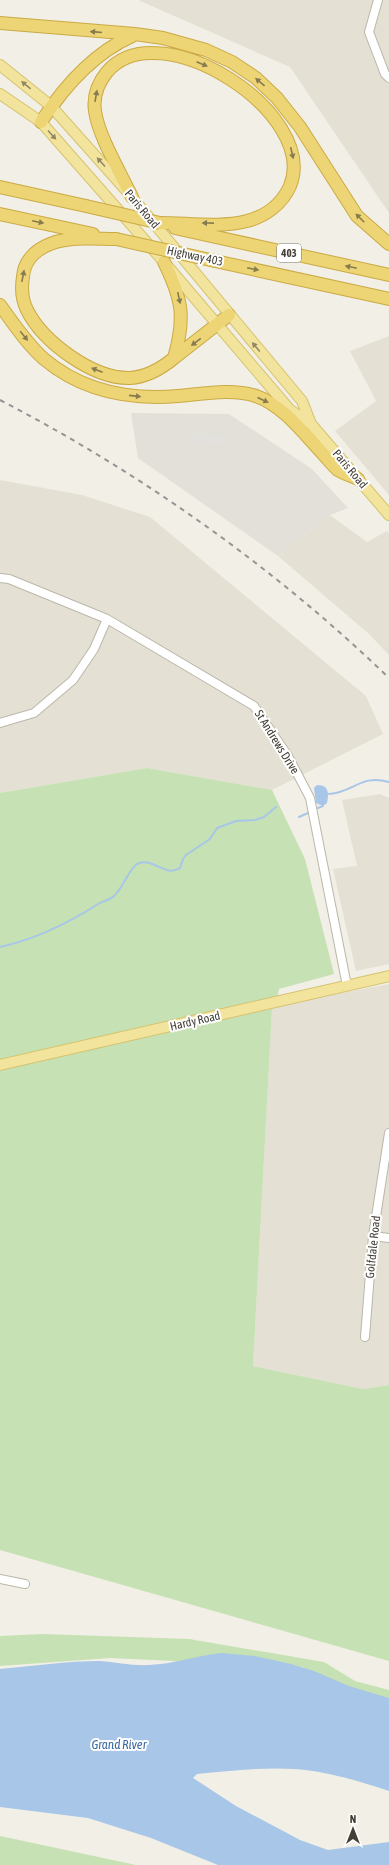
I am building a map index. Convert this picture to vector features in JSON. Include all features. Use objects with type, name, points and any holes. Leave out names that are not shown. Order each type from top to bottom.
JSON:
[{"type":"highway","points":[[0,23],[135,34],[163,38],[206,50],[232,62],[256,78],[277,98],[287,110],[357,216],[389,244]]},
{"type":"highway","points":[[41,122],[51,106],[88,65],[102,52],[117,42],[135,34]]},
{"type":"highway","points":[[132,197],[96,118],[95,100],[99,84],[103,76],[112,66],[123,59],[140,54],[160,54],[181,57],[213,69],[246,91],[275,120],[290,146],[294,160],[293,176],[284,196],[274,208],[262,216],[239,223],[186,227]]},
{"type":"highway","name":"403","points":[[0,187],[160,223],[186,227]]},
{"type":"highway","name":"Highway 403","points":[[0,214],[389,298]]},
{"type":"highway","name":"Highway 403","points":[[186,227],[389,275]]},
{"type":"highway","points":[[116,239],[64,239],[49,244],[34,253],[23,273],[22,290],[27,310],[35,323],[55,344],[76,360],[102,372],[130,378],[141,376],[152,372],[174,358],[229,315]]},
{"type":"highway","points":[[164,262],[176,287],[182,316],[181,330],[174,358]]},
{"type":"highway","points":[[0,305],[44,359],[68,375],[93,387],[132,396],[168,397],[221,393],[242,393],[256,396],[271,403],[293,421],[338,470],[358,479]]},
{"type":"main road","name":"Paris Road","points":[[0,65],[51,106],[132,197],[302,401],[311,424]]},
{"type":"main road","name":"Paris Road","points":[[0,94],[41,122],[164,262],[290,410],[311,424],[389,514]]},
{"type":"main road","name":"Hardy Road","points":[[0,1065],[389,976]]},
{"type":"street","points":[[378,0],[369,32],[385,74],[389,78]]},
{"type":"street","name":"St Andrews Drive","points":[[0,578],[9,579],[106,619],[254,706],[288,756],[310,798],[347,986]]},
{"type":"street","points":[[0,723],[34,713],[74,680],[94,649],[106,619]]},
{"type":"street","name":"Golfdale Road","points":[[365,1337],[373,1236],[389,1133]]},
{"type":"street","points":[[373,1236],[389,1238]]},
{"type":"street","points":[[0,1579],[25,1584]]},
{"type":"shaded area","points":[[138,0],[389,0],[389,213],[290,67]]},
{"type":"shaded area","points":[[389,336],[389,495],[335,431],[376,401],[350,351]]},
{"type":"shaded area","points":[[131,413],[229,414],[312,469],[348,508],[330,515],[278,556],[138,458]]},
{"type":"shaded area","points":[[189,434],[227,435],[227,443],[189,442]]},
{"type":"shaded area","points":[[0,480],[82,495],[150,517],[366,696],[383,734],[272,790],[147,768],[0,793]]},
{"type":"shaded area","points":[[330,515],[367,542],[387,531],[389,533],[389,655],[369,634],[278,556]]},
{"type":"shaded area","points":[[380,794],[389,798],[389,964],[356,971],[333,869],[357,866],[342,800]]},
{"type":"shaded area","points":[[389,984],[389,1385],[363,1389],[253,1366],[272,1006]]},
{"type":"green space","points":[[147,768],[272,790],[305,859],[334,974],[279,989],[276,1006],[272,1007],[253,1366],[363,1389],[389,1385],[389,1661],[0,1550],[0,793]]},
{"type":"green space","points":[[43,1634],[189,1639],[324,1662],[355,1681],[389,1690],[389,1702],[333,1684],[302,1667],[110,1658],[0,1666],[0,1636]]},
{"type":"green space","points":[[0,1836],[136,1865],[0,1865]]},
{"type":"water","points":[[317,785],[324,786],[327,790],[327,803],[323,806],[316,803],[314,788]]},
{"type":"water","name":"Grand River","points":[[221,1653],[255,1656],[291,1664],[314,1671],[349,1686],[389,1698],[389,1791],[330,1774],[294,1769],[270,1769],[197,1774],[193,1778],[236,1806],[300,1840],[328,1850],[389,1842],[389,1865],[218,1865],[151,1838],[88,1818],[0,1807],[0,1669],[88,1661],[149,1665]]},
{"type":"waterway","points":[[329,794],[338,793],[371,780],[389,782]]},
{"type":"waterway","points":[[318,808],[323,806]]},
{"type":"waterway","points":[[0,947],[26,940],[51,930],[100,903],[111,899],[117,893],[131,870],[137,864],[143,862],[169,870],[180,868],[186,855],[210,839],[217,828],[236,821],[255,820],[264,817],[276,807]]},
{"type":"waterway","points":[[299,817],[308,813]]},
{"type":"railway","points":[[0,400],[53,428],[104,459],[205,525],[300,598],[389,678]]}]
